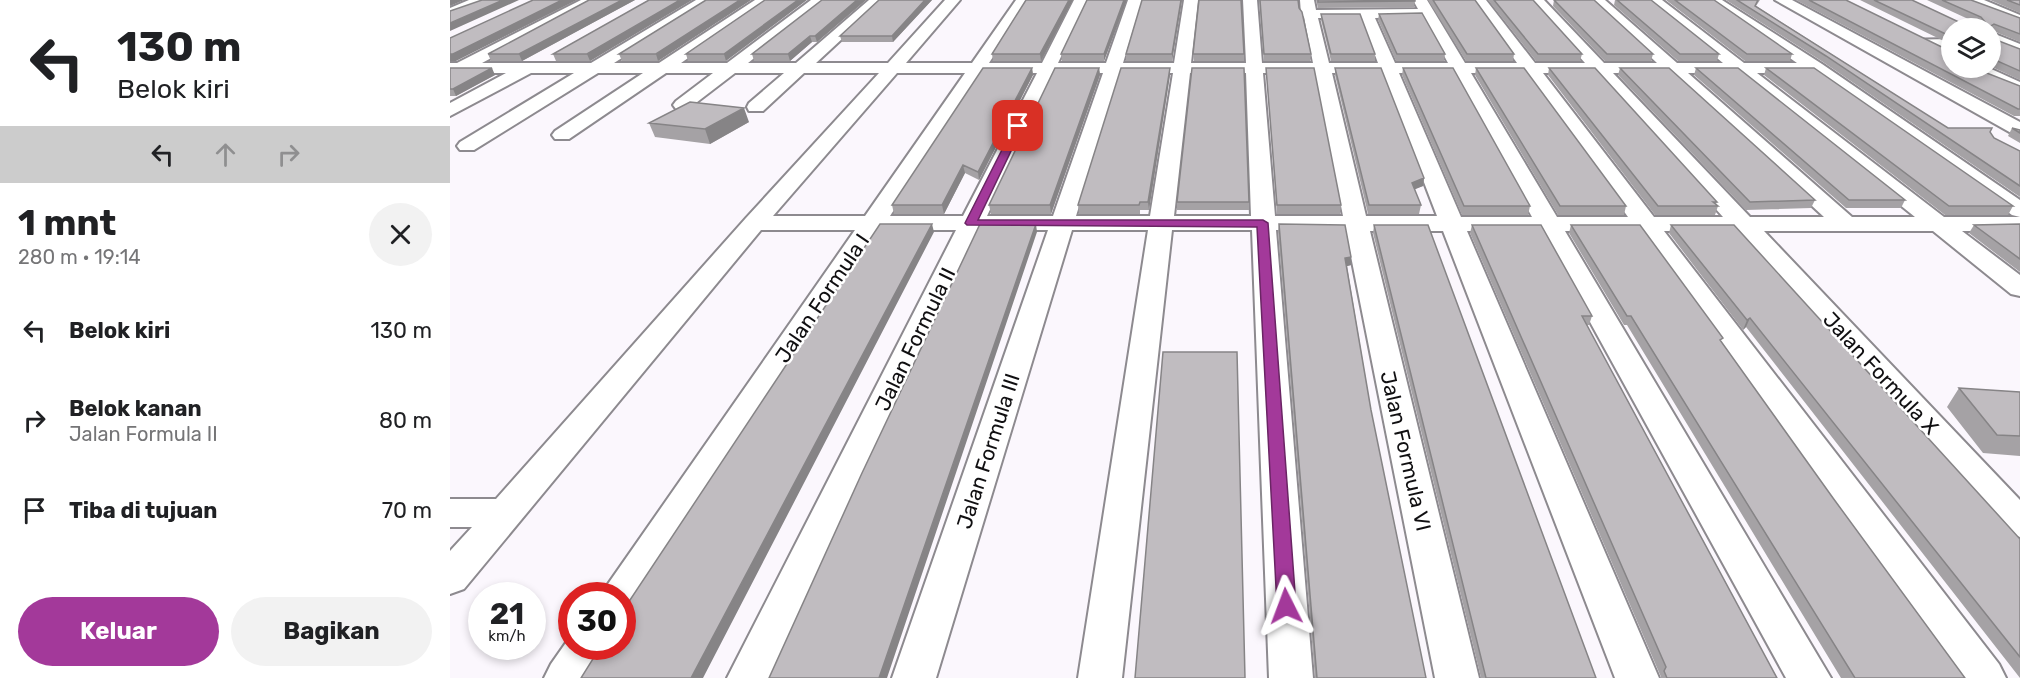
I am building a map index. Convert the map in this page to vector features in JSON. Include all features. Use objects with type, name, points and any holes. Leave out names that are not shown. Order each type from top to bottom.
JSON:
[{"type":"street","points":[[450,13],[481,0]]},
{"type":"street","points":[[453,70],[592,0]]},
{"type":"street","points":[[467,146],[706,0]]},
{"type":"street","points":[[562,135],[764,0]]},
{"type":"street","points":[[682,105],[820,0]]},
{"type":"street","points":[[756,107],[877,0]]},
{"type":"street","points":[[450,578],[754,223],[953,0]]},
{"type":"street","name":"Jalan Formula I","points":[[631,582],[1023,0]]},
{"type":"street","name":"Jalan Formula II","points":[[749,678],[1081,0]]},
{"type":"street","name":"Jalan Formula III","points":[[914,678],[1135,0]]},
{"type":"street","points":[[1100,678],[1191,0]]},
{"type":"street","points":[[1250,0],[1291,678]]},
{"type":"street","points":[[1479,0],[1984,678]]},
{"type":"street","name":"Jalan Formula X","points":[[1536,0],[2020,523]]},
{"type":"street","points":[[1597,0],[1846,224]]},
{"type":"street","points":[[1653,0],[2020,288]]},
{"type":"street","points":[[1713,0],[1816,68],[2020,210]]},
{"type":"street","points":[[1782,0],[1865,45],[2008,138]]},
{"type":"street","points":[[1972,0],[2020,20]]},
{"type":"street","points":[[1308,7],[1366,14],[1423,7],[1809,678]]},
{"type":"street","name":"Jalan Formula VI","points":[[1308,7],[1457,678]]},
{"type":"street","points":[[1366,14],[1637,678]]},
{"type":"street","points":[[1907,31],[1941,50]]},
{"type":"street","points":[[1865,45],[1941,45]]},
{"type":"street","points":[[450,110],[559,51]]},
{"type":"street","points":[[453,70],[529,68],[1816,68]]},
{"type":"street","points":[[1997,78],[2020,89]]},
{"type":"street","points":[[754,223],[2020,224]]},
{"type":"street","points":[[450,513],[506,513]]},
{"type":"street","points":[[566,678],[578,660]]},
{"type":"building","points":[[482,0],[503,0],[450,23],[450,11]]},
{"type":"building","points":[[533,0],[562,0],[450,54],[450,38]]},
{"type":"building","points":[[589,0],[622,0],[519,54],[488,54]]},
{"type":"building","points":[[649,0],[680,0],[587,54],[553,54]]},
{"type":"building","points":[[706,0],[740,0],[656,54],[619,54]]},
{"type":"building","points":[[765,0],[798,0],[724,54],[686,54]]},
{"type":"building","points":[[822,0],[857,0],[815,36],[810,36],[788,54],[752,54]]},
{"type":"building","points":[[879,0],[925,0],[892,36],[840,36]]},
{"type":"building","points":[[1026,0],[1069,0],[1040,54],[992,54]]},
{"type":"building","points":[[1087,0],[1124,0],[1104,54],[1061,54]]},
{"type":"building","points":[[1142,0],[1181,0],[1172,54],[1126,54]]},
{"type":"building","points":[[1199,0],[1241,0],[1244,54],[1193,54]]},
{"type":"building","points":[[1260,0],[1298,0],[1311,54],[1264,54]]},
{"type":"building","points":[[1318,0],[1415,0],[1415,1],[1318,2]]},
{"type":"building","points":[[1433,0],[1475,0],[1514,54],[1467,54]]},
{"type":"building","points":[[1494,0],[1533,0],[1582,54],[1538,54]]},
{"type":"building","points":[[1554,0],[1594,0],[1653,54],[1607,54]]},
{"type":"building","points":[[1617,0],[1651,0],[1719,54],[1680,54]]},
{"type":"building","points":[[1675,0],[1714,0],[1792,54],[1747,54]]},
{"type":"building","points":[[1737,0],[1758,0],[1755,6],[1948,128],[1992,128],[1990,132],[1994,138],[2020,151],[2020,186],[1826,56]]},
{"type":"building","points":[[1809,0],[1846,0],[1941,47],[1941,69]]},
{"type":"building","points":[[1874,0],[1912,0],[1950,18],[1941,18],[1941,32]]},
{"type":"building","points":[[1942,0],[1971,0],[2020,18],[2020,34],[2001,27],[2001,18],[1982,18]]},
{"type":"building","points":[[2007,0],[2020,0],[2020,5]]},
{"type":"building","points":[[1422,13],[1445,54],[1397,54],[1379,14]]},
{"type":"building","points":[[1321,14],[1360,14],[1375,54],[1331,54]]},
{"type":"building","points":[[2001,42],[2020,49],[2020,71],[2001,63]]},
{"type":"building","points":[[450,68],[492,68],[450,89]]},
{"type":"building","points":[[983,68],[1032,68],[978,172],[963,165],[942,205],[892,205]]},
{"type":"building","points":[[1055,68],[1099,68],[1050,205],[989,205]]},
{"type":"building","points":[[1121,68],[1170,68],[1148,202],[1140,202],[1139,205],[1078,205]]},
{"type":"building","points":[[1192,68],[1244,68],[1249,202],[1177,202]]},
{"type":"building","points":[[1266,68],[1314,68],[1341,205],[1277,205]]},
{"type":"building","points":[[1335,68],[1381,68],[1424,178],[1412,183],[1421,205],[1369,205]]},
{"type":"building","points":[[1403,68],[1453,68],[1530,206],[1464,206]]},
{"type":"building","points":[[1476,68],[1524,68],[1626,206],[1560,206]]},
{"type":"building","points":[[1549,68],[1595,68],[1717,202],[1713,202],[1718,206],[1658,206]]},
{"type":"building","points":[[1620,68],[1669,68],[1815,200],[1750,202]]},
{"type":"building","points":[[1696,68],[1738,68],[1905,200],[1849,200]]},
{"type":"building","points":[[1766,68],[1814,68],[2013,206],[1949,206]]},
{"type":"building","points":[[1959,78],[2000,78],[2020,86],[2020,109]]},
{"type":"building","points":[[690,102],[744,108],[705,129],[649,123]]},
{"type":"building","points":[[880,224],[932,224],[691,678],[581,678],[592,660],[636,660],[636,591]]},
{"type":"building","points":[[980,224],[1036,224],[879,678],[769,678],[862,473]]},
{"type":"building","points":[[1279,224],[1345,225],[1351,257],[1345,258],[1371,410],[1426,678],[1317,678]]},
{"type":"building","points":[[2020,224],[2020,259],[1974,225]]},
{"type":"building","points":[[1374,225],[1428,225],[1596,678],[1486,678]]},
{"type":"building","points":[[1472,225],[1541,225],[1592,316],[1582,316],[1777,678],[1667,678],[1664,671],[1666,667]]},
{"type":"building","points":[[1571,225],[1640,225],[1723,338],[1720,340],[1833,498],[1965,678],[1855,678],[1631,316],[1627,316]]},
{"type":"building","points":[[1671,225],[1734,225],[2020,539],[2020,657],[1750,318],[1747,320]]},
{"type":"building","points":[[1163,352],[1237,352],[1245,678],[1135,678]]},
{"type":"building","points":[[1959,388],[2020,392],[2020,436],[1997,435]]},
{"type":"route","points":[[1018,126],[971,223],[1263,223],[1286,606]]}]
